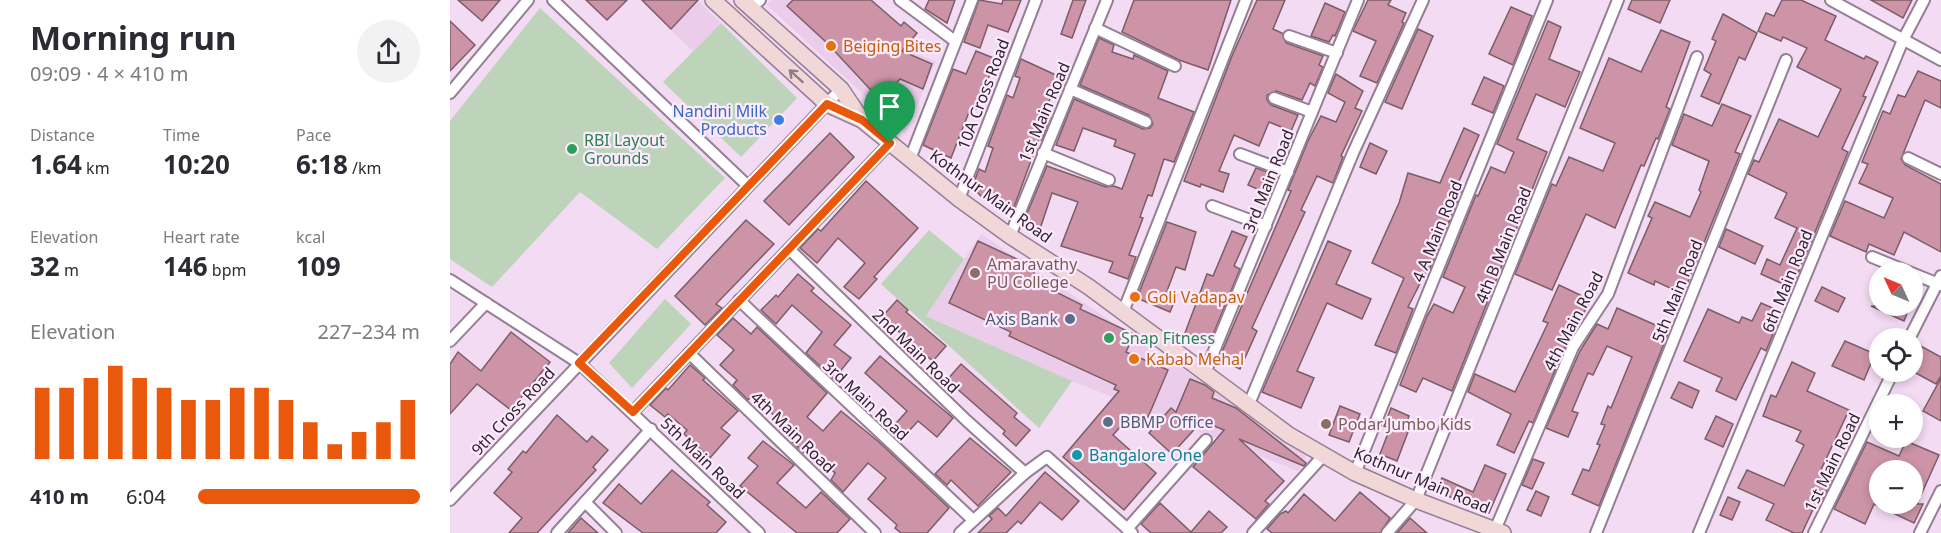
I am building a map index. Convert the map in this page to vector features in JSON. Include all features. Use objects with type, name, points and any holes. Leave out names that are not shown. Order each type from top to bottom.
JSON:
[{"type":"main road","name":"Kothnur Main Road","points":[[713,0],[827,104],[862,120],[958,199],[1010,236],[1071,274],[1289,435],[1354,473],[1416,500],[1499,531]]},
{"type":"main road","name":"Kothnur Main Road","points":[[751,3],[841,89],[862,120]]},
{"type":"street","points":[[450,93],[528,0]]},
{"type":"street","points":[[553,0],[747,186]]},
{"type":"street","points":[[900,0],[955,41]]},
{"type":"street","points":[[910,159],[972,0]]},
{"type":"street","name":"10A Cross Road","points":[[958,199],[1036,0]]},
{"type":"street","name":"1st Main Road","points":[[1010,236],[1042,153],[1107,0]]},
{"type":"street","points":[[1123,312],[1246,0]]},
{"type":"street","name":"3rd Main Road","points":[[1205,373],[1358,0]]},
{"type":"street","points":[[1249,404],[1353,153],[1423,0]]},
{"type":"street","name":"4 A Main Road","points":[[1354,473],[1547,0]]},
{"type":"street","name":"4th B Main Road","points":[[1387,533],[1416,500],[1618,0]]},
{"type":"street","points":[[1831,0],[1941,60]]},
{"type":"street","name":"6th Main Road","points":[[1699,533],[1903,40],[1924,0]]},
{"type":"street","points":[[1095,28],[1175,66]]},
{"type":"street","points":[[1289,36],[1337,53]]},
{"type":"street","name":"4th Main Road","points":[[1499,531],[1573,347],[1608,294],[1697,57]]},
{"type":"street","name":"5th Main Road","points":[[1596,533],[1786,60]]},
{"type":"street","name":"9th Cross Road","points":[[450,500],[841,89]]},
{"type":"street","points":[[1070,89],[1146,122]]},
{"type":"street","points":[[1274,98],[1312,112]]},
{"type":"street","points":[[633,412],[890,143]]},
{"type":"street","points":[[1042,153],[1109,180]]},
{"type":"street","points":[[1240,154],[1288,172]]},
{"type":"street","points":[[1908,158],[1941,174]]},
{"type":"street","points":[[1212,206],[1266,226]]},
{"type":"street","name":"2nd Main Road","points":[[789,249],[967,421],[1025,473]]},
{"type":"street","points":[[1872,257],[1940,281],[1915,328]]},
{"type":"street","name":"5th Main Road","points":[[450,280],[579,363],[759,533]]},
{"type":"street","name":"3rd Main Road","points":[[739,300],[973,520]]},
{"type":"street","points":[[450,341],[486,303]]},
{"type":"street","name":"4th Main Road","points":[[689,353],[875,533]]},
{"type":"street","name":"1st Main Road","points":[[1814,533],[1888,382]]},
{"type":"street","points":[[557,533],[651,429]]},
{"type":"street","points":[[960,533],[1025,473],[1047,457],[1130,531],[1206,440]]},
{"type":"street","points":[[1252,533],[1323,456]]},
{"type":"street","points":[[1920,533],[1941,491]]},
{"type":"street","points":[[585,502],[616,533]]},
{"type":"shaded area","points":[[640,0],[697,0],[721,23],[693,51]]},
{"type":"shaded area","points":[[772,0],[841,0],[887,44],[936,61],[905,133],[767,5]]},
{"type":"shaded area","points":[[981,234],[1226,398],[1307,456],[1298,471],[1072,381],[926,316]]},
{"type":"green space","name":"RBI Layout Grounds","points":[[540,8],[725,178],[657,249],[580,192],[492,287],[450,259],[450,121]]},
{"type":"green space","points":[[721,23],[797,98],[741,157],[663,82]]},
{"type":"green space","points":[[929,230],[964,259],[926,316],[1072,381],[1039,428],[881,284]]},
{"type":"green space","points":[[665,299],[691,324],[632,388],[609,363]]},
{"type":"building","points":[[458,0],[500,0],[482,21]]},
{"type":"building","points":[[586,0],[627,0],[607,20]]},
{"type":"building","points":[[642,0],[698,0],[671,29]]},
{"type":"building","points":[[793,0],[871,0],[901,26],[904,22],[917,33],[902,51],[932,64],[923,89],[900,79],[881,101],[827,43],[787,6]]},
{"type":"building","points":[[929,0],[955,0],[947,23],[925,9]]},
{"type":"building","points":[[979,0],[1002,4],[1003,0],[1021,0],[1008,32],[988,25],[980,48],[964,42]]},
{"type":"building","points":[[1073,0],[1086,0],[1072,38],[1061,34]]},
{"type":"building","points":[[1134,0],[1231,0],[1208,70],[1179,60],[1122,32]]},
{"type":"building","points":[[1257,0],[1285,0],[1273,29],[1282,33],[1286,43],[1323,56],[1319,65],[1323,67],[1315,86],[1310,83],[1302,100],[1276,91],[1267,95],[1267,100],[1271,105],[1298,115],[1291,131],[1269,122],[1259,146],[1234,135],[1219,171],[1229,174],[1223,192],[1201,184],[1200,187],[1184,181],[1232,56]]},
{"type":"building","points":[[1368,0],[1391,0],[1388,5],[1406,13],[1402,22],[1404,23],[1377,83],[1360,76],[1376,41],[1353,31]]},
{"type":"building","points":[[1632,0],[1670,0],[1660,23],[1628,9]]},
{"type":"building","points":[[1782,0],[1801,0],[1836,16],[1825,40],[1864,59],[1866,56],[1878,62],[1863,96],[1866,97],[1842,149],[1848,152],[1792,288],[1761,274],[1767,259],[1780,265],[1797,228],[1775,218],[1787,193],[1748,174],[1754,160],[1759,162],[1779,119],[1818,137],[1841,89],[1797,67],[1807,48],[1783,37],[1781,41],[1758,31],[1766,13],[1774,16]]},
{"type":"building","points":[[1871,0],[1912,0],[1903,18]]},
{"type":"building","points":[[1325,3],[1345,12],[1335,36],[1333,35],[1329,42],[1311,36]]},
{"type":"building","points":[[1511,7],[1532,16],[1513,65],[1489,54]]},
{"type":"building","points":[[1723,14],[1757,33],[1745,60],[1739,57],[1719,104],[1701,96],[1711,74],[1704,70],[1716,41],[1712,39]]},
{"type":"building","points":[[450,21],[475,45],[450,71]]},
{"type":"building","points":[[1548,21],[1561,27],[1549,59],[1580,72],[1565,107],[1536,94],[1517,139],[1547,152],[1452,391],[1423,378],[1416,392],[1400,385],[1427,316],[1434,304],[1453,313],[1465,287],[1443,277],[1476,195],[1478,196],[1491,167],[1505,173],[1514,152],[1497,144]]},
{"type":"building","points":[[1418,29],[1433,36],[1402,109],[1385,102]]},
{"type":"building","points":[[1661,30],[1690,42],[1666,107],[1670,109],[1658,139],[1656,138],[1644,166],[1641,165],[1615,228],[1586,214],[1552,290],[1515,274],[1552,184],[1556,186],[1569,157],[1603,171],[1615,143],[1580,128],[1609,58],[1641,72]]},
{"type":"building","points":[[1099,38],[1114,45],[1112,52],[1133,59],[1134,55],[1168,71],[1158,98],[1194,112],[1174,162],[1164,159],[1152,196],[1148,195],[1140,217],[1143,218],[1129,255],[1136,257],[1128,279],[1109,272],[1113,262],[1061,246],[1078,202],[1052,193],[1040,229],[1023,223],[1047,166],[1106,187],[1114,186],[1122,189],[1135,154],[1114,146],[1116,140],[1083,128],[1074,151],[1056,145],[1074,99],[1143,129],[1150,128],[1153,124],[1149,115],[1080,85]]},
{"type":"building","points":[[976,51],[996,59],[976,109],[971,107],[951,158],[923,145],[953,69],[966,74]]},
{"type":"building","points":[[1021,59],[1058,76],[1044,116],[1050,118],[1042,140],[1039,139],[1014,207],[987,197],[985,200],[972,187],[979,169],[985,172],[993,148],[988,146],[1007,95],[1013,98],[1020,78],[1015,76]]},
{"type":"building","points":[[1918,71],[1941,81],[1941,108],[1925,100],[1901,159],[1905,165],[1941,184],[1941,252],[1904,232],[1894,255],[1869,244],[1866,252],[1830,236],[1845,201],[1884,218],[1893,198],[1859,183],[1868,164],[1862,162],[1883,111],[1890,114],[1898,95],[1905,97]]},
{"type":"building","points":[[1336,74],[1363,91],[1355,108],[1362,111],[1341,156],[1343,157],[1333,183],[1317,176],[1301,210],[1305,212],[1252,328],[1257,331],[1240,369],[1219,359],[1291,191],[1288,190],[1308,141],[1321,116],[1336,122],[1345,102],[1328,93]]},
{"type":"building","points":[[1484,77],[1504,86],[1493,113],[1472,104]]},
{"type":"building","points":[[1722,104],[1751,116],[1735,152],[1740,154],[1683,294],[1655,281],[1654,285],[1628,273],[1652,218],[1648,216],[1655,202],[1690,217],[1701,192],[1699,190],[1709,161],[1672,145],[1684,114],[1712,126]]},
{"type":"building","points":[[1464,128],[1479,135],[1456,188],[1462,190],[1429,271],[1427,270],[1408,307],[1413,309],[1396,353],[1375,345],[1404,278],[1372,263],[1399,203],[1408,173],[1440,183]]},
{"type":"building","points":[[830,133],[854,157],[789,225],[764,201]]},
{"type":"building","points":[[1370,143],[1387,151],[1376,174],[1360,167]]},
{"type":"building","points":[[1256,168],[1278,176],[1266,193],[1248,185]]},
{"type":"building","points":[[866,181],[918,228],[874,277],[877,279],[859,299],[844,287],[865,263],[838,238],[817,263],[800,248],[818,229],[821,231]]},
{"type":"building","points":[[746,220],[774,244],[716,304],[722,308],[705,325],[675,296]]},
{"type":"building","points":[[1167,222],[1196,232],[1185,270],[1176,267],[1167,291],[1177,295],[1170,312],[1137,298]]},
{"type":"building","points":[[1726,229],[1763,246],[1755,264],[1719,247]]},
{"type":"building","points":[[1232,231],[1247,237],[1234,266],[1240,269],[1210,342],[1185,333],[1207,274],[1213,276]]},
{"type":"building","points":[[978,241],[1036,268],[1033,276],[1058,288],[1056,292],[1082,305],[1080,309],[1134,334],[1126,352],[1168,370],[1143,429],[1129,417],[1113,435],[1156,473],[1124,510],[1063,457],[1119,391],[1114,389],[1116,385],[1009,336],[1011,332],[949,303]]},
{"type":"building","points":[[1328,241],[1351,251],[1336,284],[1371,299],[1362,319],[1327,303],[1297,371],[1314,378],[1301,408],[1262,392]]},
{"type":"building","points":[[798,274],[814,288],[811,291],[851,325],[834,345],[851,358],[834,379],[806,353],[822,332],[792,305],[776,324],[761,310],[776,295],[778,297]]},
{"type":"building","points":[[1559,285],[1591,300],[1566,344],[1533,423],[1529,421],[1514,453],[1497,445],[1511,414],[1468,392],[1475,374],[1515,392],[1548,323],[1543,321]]},
{"type":"building","points":[[1822,287],[1845,298],[1838,312],[1815,301]]},
{"type":"building","points":[[897,300],[908,310],[906,312],[946,346],[933,361],[915,347],[912,351],[902,342],[905,337],[882,317]]},
{"type":"building","points":[[1761,303],[1780,311],[1770,332],[1773,334],[1766,351],[1761,348],[1736,400],[1716,391],[1722,378],[1684,361],[1708,309],[1739,323],[1742,317],[1752,321]]},
{"type":"building","points":[[1617,308],[1669,331],[1599,506],[1572,494],[1583,469],[1589,471],[1600,445],[1597,444],[1605,425],[1601,424],[1608,406],[1611,408],[1632,357],[1607,346],[1593,375],[1588,373],[1572,411],[1578,413],[1568,437],[1546,428],[1580,351],[1597,324],[1608,329]]},
{"type":"building","points":[[1893,316],[1906,316],[1904,321]]},
{"type":"building","points":[[733,318],[751,334],[757,327],[827,393],[807,417],[823,431],[841,411],[879,442],[949,508],[927,533],[901,533],[895,528],[897,525],[868,499],[886,478],[868,463],[843,492],[831,480],[835,473],[808,449],[804,453],[775,420],[777,418],[752,396],[748,400],[733,385],[737,380],[720,365],[734,350],[717,335]]},
{"type":"building","points":[[511,332],[550,362],[511,410],[477,384],[450,414],[450,364],[458,352],[481,371]]},
{"type":"building","points":[[1845,341],[1869,351],[1869,368],[1864,380],[1832,366]]},
{"type":"building","points":[[1923,347],[1941,357],[1941,376],[1936,384],[1923,377]]},
{"type":"building","points":[[880,356],[953,418],[937,437],[918,421],[900,441],[889,431],[907,411],[865,373]]},
{"type":"building","points":[[1792,362],[1815,373],[1807,391],[1849,410],[1819,474],[1832,480],[1821,502],[1817,501],[1802,533],[1794,533],[1766,520],[1774,504],[1738,488],[1747,470],[1784,486],[1804,445],[1796,441],[1801,431],[1763,416],[1771,395],[1776,397]]},
{"type":"building","points":[[961,364],[1017,413],[1014,417],[1030,430],[1016,446],[1003,434],[1005,431],[947,380]]},
{"type":"building","points":[[690,365],[705,378],[703,380],[738,411],[721,428],[730,435],[710,458],[684,434],[687,430],[668,414],[665,417],[650,405],[666,388],[668,390]]},
{"type":"building","points":[[1941,378],[1941,421],[1923,411]]},
{"type":"building","points":[[1190,379],[1205,385],[1214,392],[1212,398],[1236,408],[1306,463],[1304,466],[1239,439],[1284,481],[1265,501],[1269,504],[1256,519],[1193,467],[1224,430],[1202,421],[1172,454],[1149,433],[1171,408],[1176,412]]},
{"type":"building","points":[[1679,382],[1699,391],[1692,408],[1671,398]]},
{"type":"building","points":[[1340,406],[1360,414],[1349,442],[1329,435]]},
{"type":"building","points":[[1391,408],[1409,416],[1404,430],[1408,432],[1397,461],[1380,454],[1390,428],[1384,426]]},
{"type":"building","points":[[557,415],[587,442],[592,436],[608,450],[593,467],[596,470],[537,533],[509,533],[522,518],[494,493],[512,472],[508,469],[523,451],[526,453]]},
{"type":"building","points":[[1716,416],[1733,424],[1723,447],[1705,439]]},
{"type":"building","points":[[970,438],[1011,472],[978,506],[951,480],[947,485],[935,474]]},
{"type":"building","points":[[763,441],[794,465],[777,483],[806,508],[821,492],[850,519],[837,533],[797,533],[740,486],[758,466],[748,458]]},
{"type":"building","points":[[1867,442],[1869,448],[1881,448],[1899,456],[1903,448],[1922,448],[1939,455],[1923,491],[1923,460],[1869,460],[1870,514],[1865,524],[1834,509]]},
{"type":"building","points":[[1533,459],[1544,463],[1532,489],[1522,485]]},
{"type":"building","points":[[1485,465],[1506,474],[1489,513],[1436,491],[1442,478],[1473,492]]},
{"type":"building","points":[[672,470],[710,502],[707,505],[726,522],[716,533],[643,533],[603,503],[619,484],[641,504]]},
{"type":"building","points":[[1045,472],[1079,501],[1062,520],[1040,502],[1021,524],[1018,521],[1006,533],[978,533],[992,519],[989,516],[998,508],[1006,516]]},
{"type":"building","points":[[1536,491],[1549,497],[1541,516],[1527,510]]},
{"type":"building","points":[[1360,492],[1390,518],[1380,533],[1272,533],[1267,529],[1280,514],[1286,511],[1288,513],[1304,494],[1335,521]]},
{"type":"building","points":[[1728,497],[1740,502],[1732,520],[1720,515]]},
{"type":"building","points":[[1160,503],[1191,532],[1209,511],[1227,527],[1221,533],[1151,533],[1141,524]]},
{"type":"building","points":[[1895,514],[1918,514],[1914,523]]},
{"type":"building","points":[[581,518],[598,533],[568,533]]},
{"type":"building","points":[[1410,518],[1427,533],[1397,533]]},
{"type":"place","name":"Beiging Bites","points":[[831,46]]},
{"type":"place","name":"Nandini Milk Products","points":[[779,120]]},
{"type":"place","name":"RBI Layout Grounds","points":[[572,149]]},
{"type":"place","name":"Amaravathy PU College","points":[[975,273]]},
{"type":"place","name":"Goli Vadapav","points":[[1135,297]]},
{"type":"place","name":"Axis Bank","points":[[1070,319]]},
{"type":"place","name":"Snap Fitness","points":[[1109,338]]},
{"type":"place","name":"Kabab Mehal","points":[[1134,359]]},
{"type":"place","name":"BBMP Office","points":[[1108,422]]},
{"type":"place","name":"Podar Jumbo Kids","points":[[1326,424]]},
{"type":"place","name":"Bangalore One","points":[[1077,455]]},
{"type":"route","points":[[827,104],[862,120],[890,143],[633,412],[579,363],[827,104]]}]
